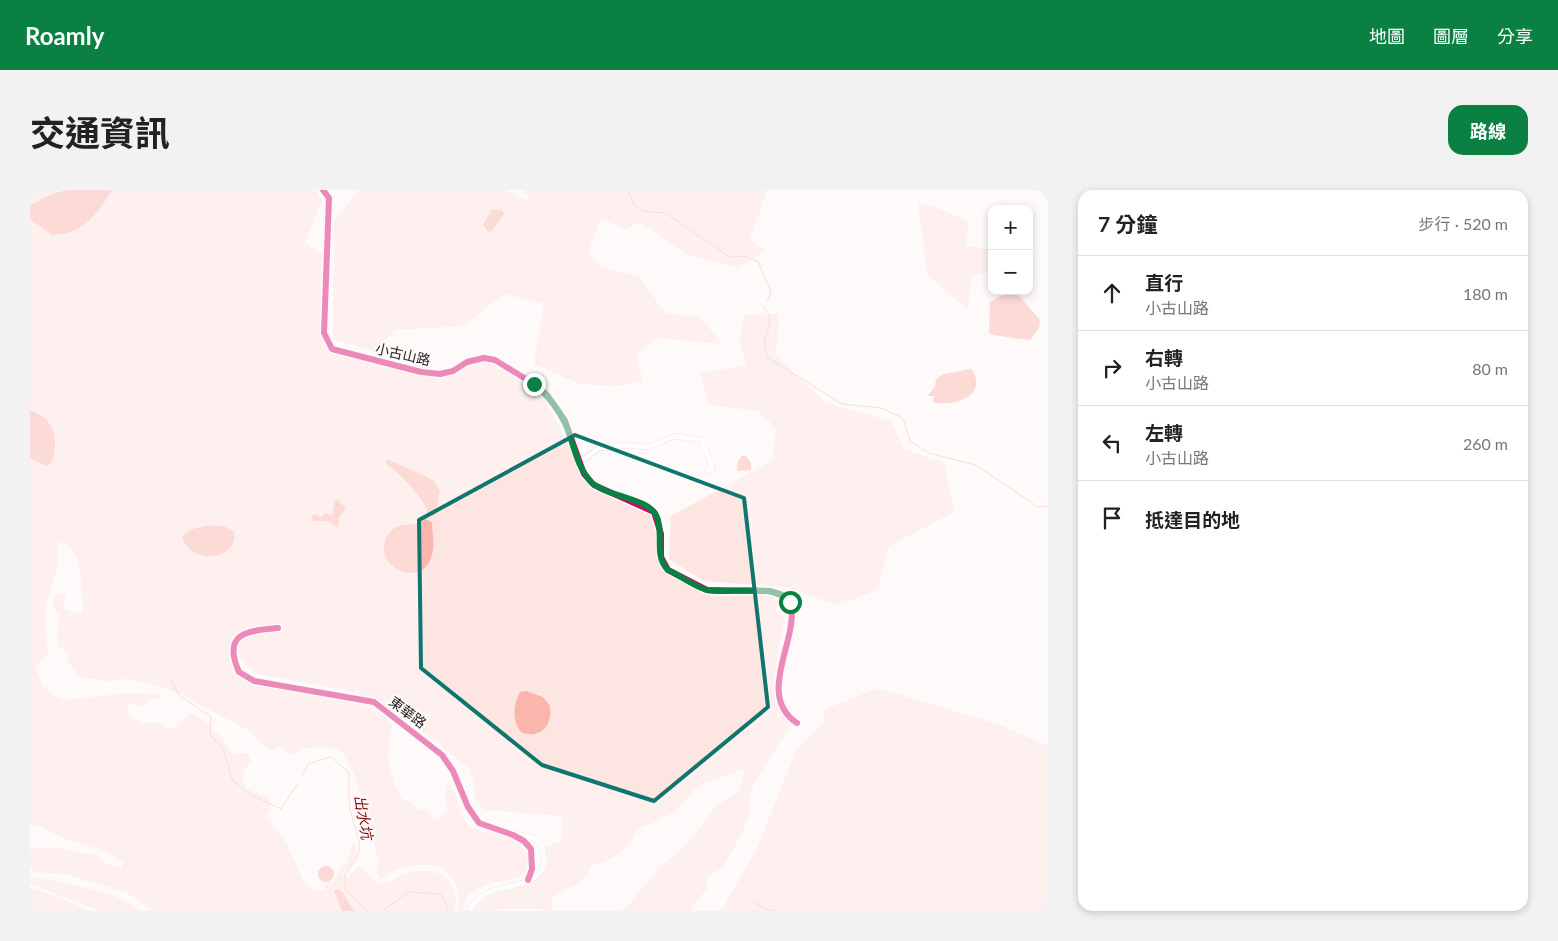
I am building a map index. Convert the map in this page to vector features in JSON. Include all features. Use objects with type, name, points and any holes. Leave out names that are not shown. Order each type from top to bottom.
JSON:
[{"type":"street","name":"小古山路","points":[[323,190],[329,198],[324,333],[332,348],[421,372],[440,374],[453,371],[467,362],[484,358],[495,360],[534,384],[547,395],[565,421],[579,463],[584,474],[594,485],[654,512],[661,534],[661,558],[668,570],[707,590],[770,592],[788,598],[792,608],[778,691],[784,712],[797,723]]},
{"type":"street","points":[[579,463],[599,448],[628,445],[645,446],[656,444],[674,436],[702,440],[713,469],[708,471]]},
{"type":"street","name":"東華路","points":[[278,628],[247,631],[237,637],[233,645],[233,653],[239,672],[254,681],[374,702],[442,755],[453,771],[468,807],[479,823],[513,835],[524,841],[531,849],[532,869],[528,880]]},
{"type":"street","name":"東華路","points":[[469,911],[476,900],[486,893],[519,885],[536,876],[542,869],[545,861],[544,851],[540,844],[522,834],[513,835]]},
{"type":"highlighted area","points":[[575,435],[744,498],[768,707],[654,801],[542,765],[421,668],[419,520]]},
{"type":"shaded area","points":[[30,190],[316,190],[322,201],[305,243],[323,255],[323,339],[327,347],[335,353],[393,364],[426,375],[440,377],[451,375],[482,361],[496,363],[534,389],[545,400],[569,446],[577,455],[586,473],[618,495],[649,510],[656,518],[658,562],[662,570],[700,592],[711,596],[773,596],[781,600],[774,610],[780,615],[785,614],[775,671],[775,694],[778,707],[790,727],[754,783],[749,801],[749,816],[739,839],[722,868],[707,877],[707,889],[695,902],[691,911],[621,911],[631,902],[660,867],[686,845],[717,805],[739,792],[745,769],[705,783],[695,789],[675,812],[638,829],[635,836],[619,853],[592,866],[580,883],[558,893],[552,899],[552,911],[530,908],[473,911],[478,903],[493,892],[539,876],[546,863],[544,847],[562,841],[562,816],[484,810],[474,796],[474,783],[468,767],[396,711],[366,696],[349,691],[258,674],[247,667],[239,657],[231,663],[239,676],[252,683],[330,696],[371,709],[385,717],[392,727],[388,756],[389,764],[402,799],[410,802],[417,809],[430,811],[433,820],[437,820],[447,811],[445,788],[447,785],[455,794],[466,823],[481,831],[507,835],[519,843],[530,863],[529,869],[525,874],[480,888],[468,895],[463,911],[458,911],[458,897],[452,877],[445,870],[436,866],[414,865],[398,869],[380,878],[376,872],[380,861],[356,781],[350,765],[342,753],[334,748],[306,748],[289,755],[281,746],[271,750],[259,742],[248,730],[180,694],[141,681],[124,679],[107,681],[79,677],[68,661],[67,653],[59,647],[57,641],[59,615],[52,604],[56,596],[60,593],[66,595],[63,608],[68,611],[82,614],[84,608],[78,561],[69,546],[60,542],[57,547],[57,569],[46,606],[45,627],[49,654],[37,664],[36,669],[44,687],[53,696],[65,700],[126,693],[158,694],[160,698],[151,700],[143,706],[130,703],[127,706],[130,716],[142,723],[161,723],[167,729],[177,726],[189,714],[195,715],[214,730],[233,755],[248,753],[251,761],[243,773],[245,788],[270,799],[270,811],[266,816],[289,847],[288,850],[302,878],[311,888],[326,890],[324,884],[335,880],[342,865],[347,863],[352,844],[355,843],[356,858],[342,875],[347,878],[358,867],[364,868],[376,883],[380,884],[387,883],[411,872],[430,871],[447,878],[451,883],[456,898],[454,911],[154,911],[126,892],[69,875],[36,872],[30,868],[30,849],[40,848],[73,850],[93,854],[111,866],[121,868],[123,862],[107,852],[63,838],[41,826],[30,825]]},
{"type":"shaded area","points":[[66,190],[112,190],[88,222],[72,231],[52,235],[30,219],[30,205],[50,195]]},
{"type":"shaded area","points":[[359,190],[506,190],[533,203],[523,190],[767,190],[750,240],[765,251],[738,268],[688,255],[640,222],[626,230],[601,218],[588,252],[602,267],[639,276],[665,313],[700,317],[722,344],[658,338],[636,355],[643,381],[618,386],[580,384],[534,364],[544,304],[504,294],[464,326],[396,330],[372,351],[333,339],[334,221]]},
{"type":"shaded area","points":[[918,204],[932,206],[968,221],[966,246],[988,249],[988,271],[971,277],[968,310],[928,276]]},
{"type":"shaded area","points":[[492,209],[502,210],[504,214],[492,231],[488,232],[483,225]]},
{"type":"shaded area","points":[[1003,295],[1019,296],[1040,320],[1039,328],[1030,340],[992,335],[989,333],[990,302]]},
{"type":"shaded area","points":[[779,314],[776,356],[826,403],[891,421],[904,449],[944,463],[954,512],[888,547],[878,589],[838,605],[786,587],[704,581],[669,559],[671,516],[773,460],[776,428],[758,411],[709,405],[700,373],[747,365],[739,341],[744,315]]},
{"type":"shaded area","points":[[971,369],[976,378],[976,386],[967,397],[959,401],[941,403],[933,402],[934,396],[928,396],[935,386],[936,379],[944,374]]},
{"type":"shaded area","points":[[30,410],[50,424],[55,437],[52,462],[46,466],[30,458]]},
{"type":"shaded area","points":[[742,456],[746,456],[751,463],[751,470],[737,471],[738,461]]},
{"type":"shaded area","points":[[387,459],[434,481],[440,491],[436,513],[432,516],[428,514],[422,501],[411,486],[386,464]]},
{"type":"shaded area","points":[[338,499],[346,509],[339,517],[338,527],[328,521],[313,521],[311,517],[314,514],[322,517],[325,513],[332,516],[335,501]]},
{"type":"shaded area","points":[[425,519],[432,522],[433,549],[428,563],[420,571],[410,573],[400,570],[391,564],[385,555],[384,544],[394,528],[417,524]]},
{"type":"shaded area","points":[[209,525],[226,527],[234,531],[234,540],[224,553],[215,556],[205,556],[196,553],[188,547],[182,537],[189,530]]},
{"type":"shaded area","points":[[874,689],[888,691],[1000,725],[1048,746],[1048,911],[721,911],[757,849],[797,748],[825,722],[822,711]]},
{"type":"shaded area","points":[[526,691],[543,697],[550,706],[547,725],[544,729],[534,734],[521,732],[515,718],[514,712],[520,692]]},
{"type":"shaded area","points":[[323,866],[329,866],[334,871],[332,880],[323,882],[318,877],[318,871]]},
{"type":"shaded area","points":[[30,878],[56,881],[104,893],[141,911],[100,911],[30,884]]},
{"type":"shaded area","points":[[30,888],[37,889],[91,911],[38,911],[30,907]]},
{"type":"shaded area","points":[[338,889],[343,893],[354,911],[342,911],[334,891]]},
{"type":"waterway","points":[[628,190],[634,205],[643,211],[665,213],[730,257],[744,256],[759,262],[771,294],[767,301]]},
{"type":"waterway","points":[[763,306],[770,316],[768,331],[764,340],[767,357],[842,404],[881,408],[903,418],[910,441],[929,453],[976,465],[1038,507],[1048,506]]},
{"type":"waterway","name":"出水坑","points":[[171,680],[179,695],[211,717],[210,735],[223,748],[232,780],[251,795],[281,809],[298,783]]},
{"type":"waterway","name":"出水坑","points":[[303,775],[308,764],[331,757],[349,773],[349,804],[358,836],[359,849],[353,865],[345,874],[345,888],[367,911]]},
{"type":"waterway","name":"出水坑","points":[[382,911],[409,892],[441,894],[448,909],[446,911]]},
{"type":"waterway","points":[[753,902],[765,909],[777,911]]},
{"type":"cycle path","points":[[323,190],[329,198],[324,333],[332,349],[421,372],[440,374],[453,371],[467,362],[484,358],[495,360],[534,384],[547,395],[565,421],[584,474],[594,485],[654,512],[661,534],[661,557],[668,570],[707,590],[770,591],[788,598],[792,612],[791,627],[782,662],[779,695],[784,710],[797,723]]},
{"type":"cycle path","points":[[278,628],[256,631],[240,636],[235,642],[233,649],[234,659],[239,672],[254,681],[374,702],[442,755],[453,771],[468,807],[479,823],[513,835],[524,841],[531,849],[532,869],[528,880]]},
{"type":"route","points":[[534,384],[547,395],[565,421],[579,463],[584,474],[594,485],[647,507],[657,516],[661,534],[661,558],[668,570],[707,590],[770,592],[782,594],[790,602]]}]
